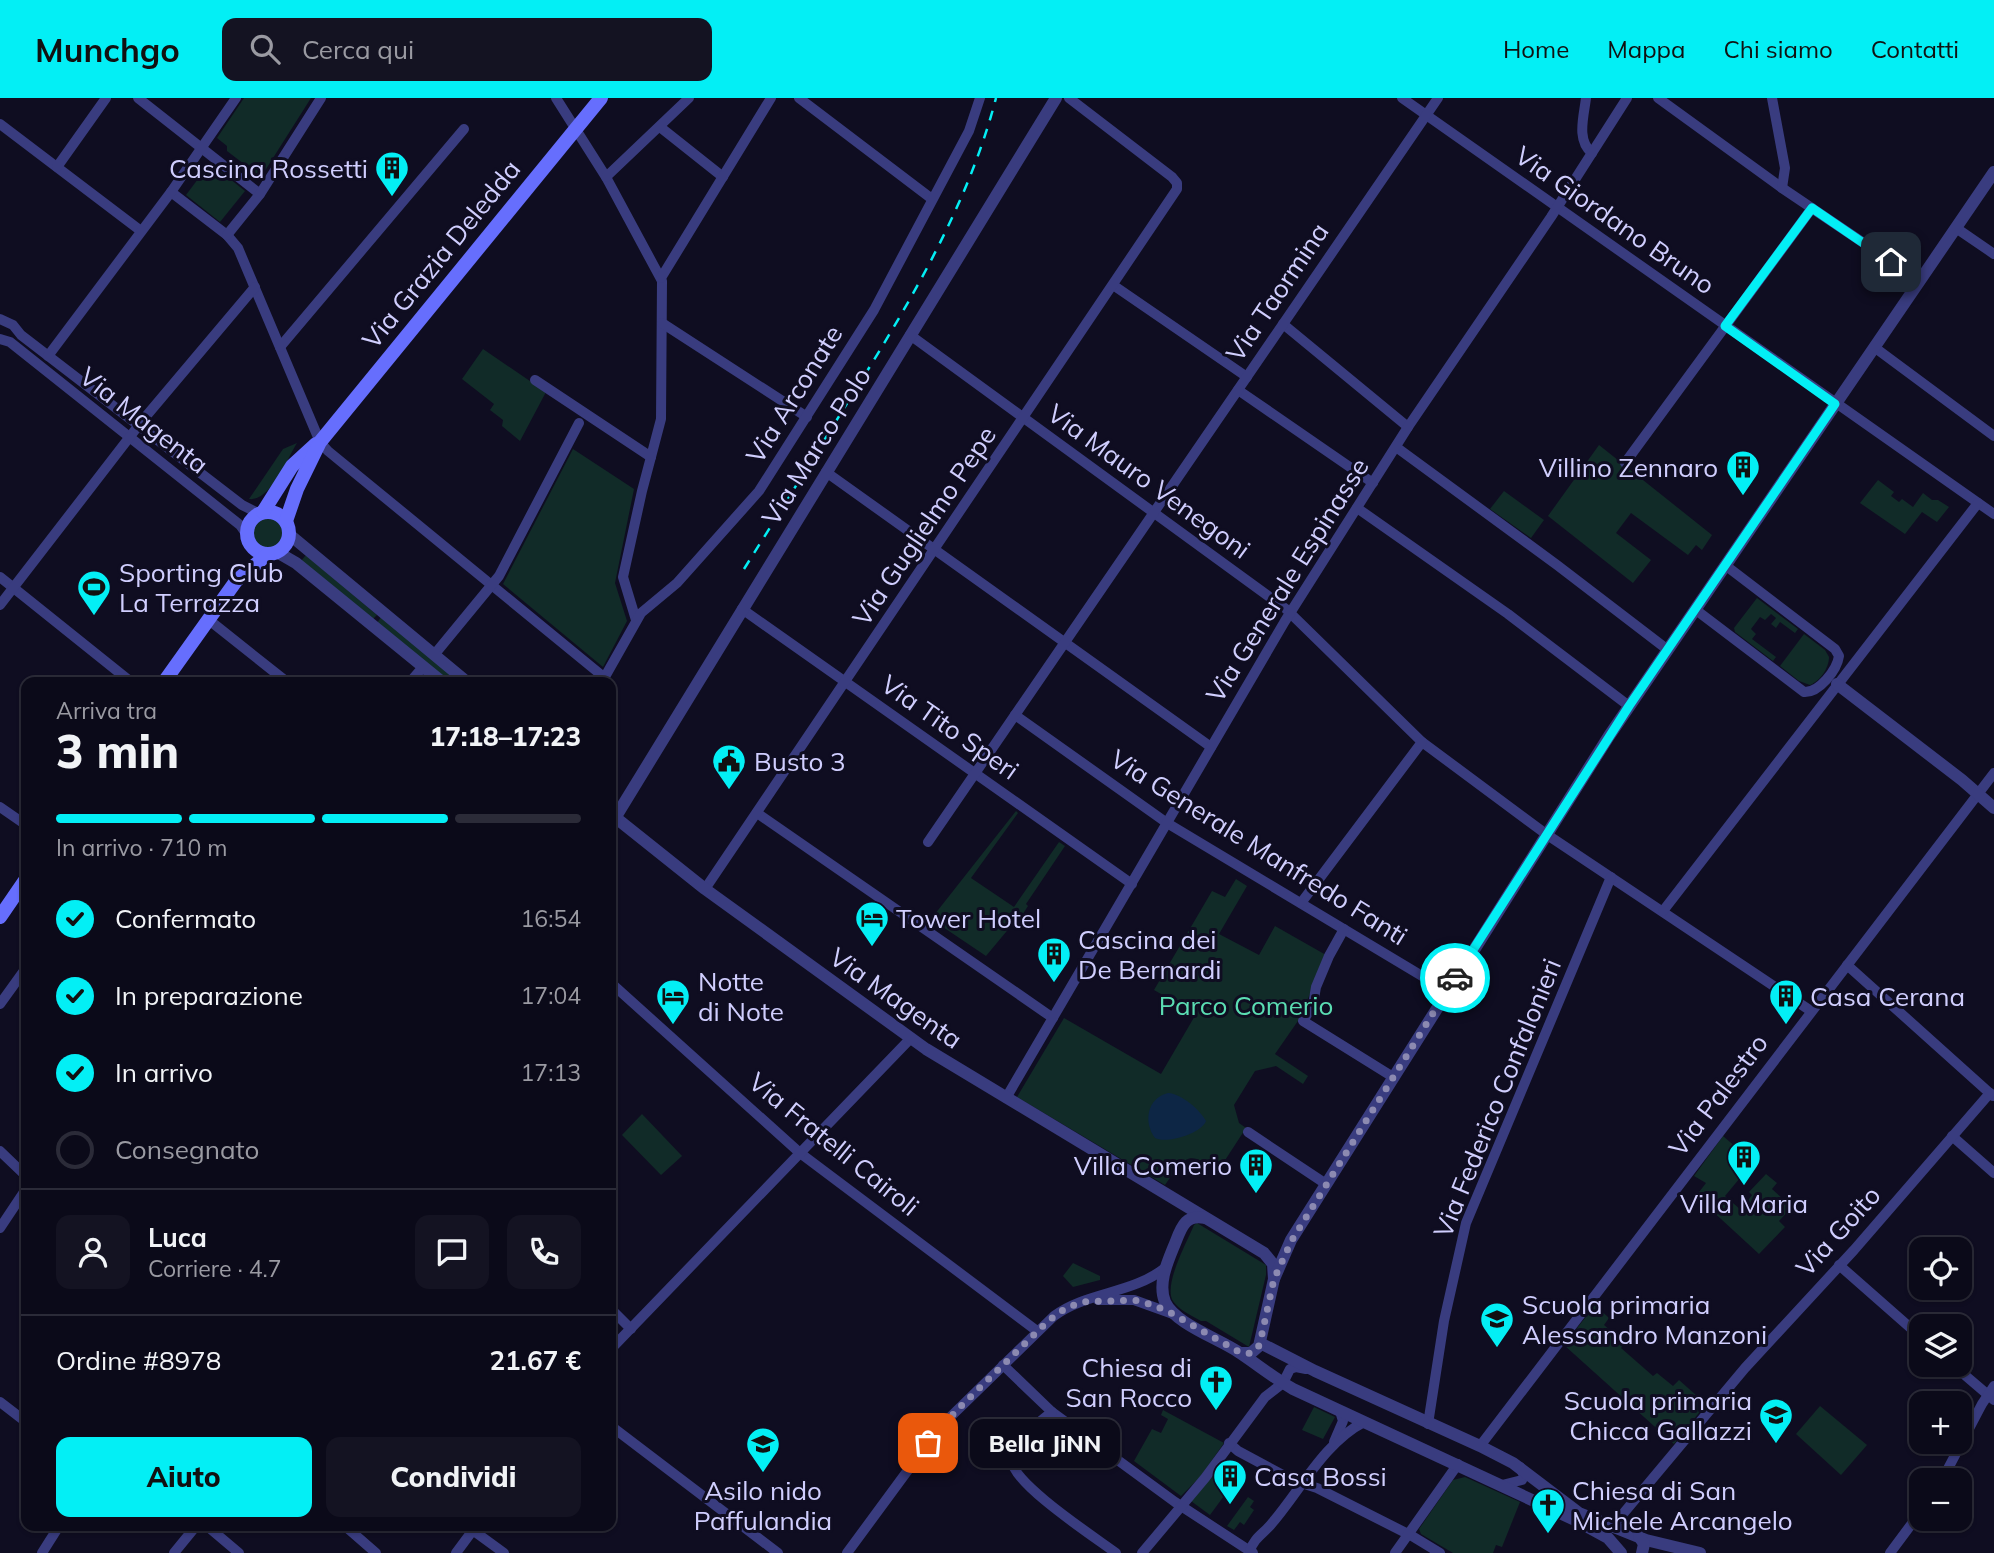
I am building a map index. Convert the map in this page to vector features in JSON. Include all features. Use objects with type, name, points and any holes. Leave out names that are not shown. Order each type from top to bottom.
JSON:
[{"type":"main road","name":"Via Grazia Deledda","points":[[262,513],[292,466],[320,442],[601,98]]},
{"type":"main road","name":"Via Grazia Deledda","points":[[288,528],[297,489],[320,442]]},
{"type":"main road","points":[[168,677],[236,581],[286,545],[288,528],[274,513],[262,513],[250,524],[249,539],[236,581]]},
{"type":"main road","points":[[249,539],[258,552],[272,553]]},
{"type":"main road","points":[[0,917],[21,886]]},
{"type":"street","points":[[57,167],[106,98]]},
{"type":"street","points":[[138,98],[260,194]]},
{"type":"street","points":[[48,356],[171,192],[236,98]]},
{"type":"street","points":[[227,235],[260,194],[321,98]]},
{"type":"street","points":[[556,98],[606,177],[661,278],[662,415],[623,577],[636,620]]},
{"type":"street","points":[[606,177],[689,98]]},
{"type":"street","points":[[661,278],[771,98]]},
{"type":"street","points":[[799,98],[932,199]]},
{"type":"street","name":"Via Arconate","points":[[606,677],[636,620],[645,609],[677,583],[757,495],[874,310],[967,134],[980,98]]},
{"type":"street","name":"Via Marco Polo","points":[[616,812],[1056,98]]},
{"type":"street","name":"Via Guglielmo Pepe","points":[[705,889],[1178,186],[1172,177],[1069,98]]},
{"type":"street","name":"Via Giordano Bruno","points":[[1402,98],[1994,514]]},
{"type":"street","name":"Via Taormina","points":[[928,842],[1438,98]]},
{"type":"street","points":[[1586,98],[1582,139],[1592,153]]},
{"type":"street","name":"Via Generale Espinasse","points":[[1006,1098],[1290,613],[1408,427],[1557,207],[1627,98]]},
{"type":"street","points":[[1658,98],[1782,188],[1920,281]]},
{"type":"street","points":[[1772,98],[1785,168],[1782,188]]},
{"type":"street","points":[[0,124],[141,231]]},
{"type":"street","points":[[660,127],[723,177]]},
{"type":"street","points":[[280,347],[464,129]]},
{"type":"street","points":[[1241,1353],[1254,1352],[1260,1343],[1274,1279],[1292,1240],[1546,834],[1629,706],[1994,172]]},
{"type":"street","points":[[171,192],[227,235],[238,248],[320,442],[600,677]]},
{"type":"street","points":[[1625,463],[1812,208]]},
{"type":"street","points":[[1956,228],[1994,254]]},
{"type":"street","points":[[1113,285],[1247,377]]},
{"type":"street","points":[[0,604],[139,426],[255,286]]},
{"type":"street","points":[[662,323],[807,417]]},
{"type":"street","points":[[1283,324],[1408,427]]},
{"type":"street","points":[[3,341],[15,339],[6,325]]},
{"type":"street","name":"Via Magenta","points":[[6,325],[242,505],[262,513]]},
{"type":"street","name":"Via Mauro Venegoni","points":[[910,335],[1290,613],[1422,742],[1546,834],[1811,1011]]},
{"type":"street","name":"Via Magenta","points":[[3,341],[240,525],[249,539]]},
{"type":"street","points":[[1874,346],[1994,436]]},
{"type":"street","points":[[535,380],[651,457]]},
{"type":"street","points":[[1238,390],[1373,483]]},
{"type":"street","points":[[434,655],[492,586],[579,423]]},
{"type":"street","points":[[1396,447],[1668,650]]},
{"type":"street","points":[[826,472],[1211,747]]},
{"type":"street","points":[[1663,911],[1978,503]]},
{"type":"street","points":[[1357,508],[1508,614],[1629,706]]},
{"type":"street","points":[[288,528],[461,677]]},
{"type":"street","points":[[272,553],[296,563],[436,677]]},
{"type":"street","points":[[1725,565],[1835,649],[1839,656],[1837,684]]},
{"type":"street","points":[[0,577],[125,677]]},
{"type":"street","name":"Via Tito Speri","points":[[742,609],[1132,884]]},
{"type":"street","points":[[1696,610],[1802,691],[1807,693],[1837,684]]},
{"type":"street","points":[[209,620],[281,677]]},
{"type":"street","points":[[1816,690],[1837,665]]},
{"type":"street","points":[[414,677],[423,667]]},
{"type":"street","points":[[1837,684],[1994,808]]},
{"type":"street","name":"Via Generale Manfredo Fanti","points":[[1015,716],[1167,823],[1447,990]]},
{"type":"street","points":[[1301,903],[1422,742]]},
{"type":"street","name":"Via Palestro","points":[[1480,1446],[1994,773]]},
{"type":"street","points":[[0,807],[21,822]]},
{"type":"street","points":[[757,813],[1053,1018]]},
{"type":"street","name":"Via Magenta","points":[[616,821],[911,1038],[1264,1253]]},
{"type":"street","name":"Via Federico Confalonieri","points":[[1428,1424],[1444,1321],[1466,1223],[1611,877]]},
{"type":"street","points":[[1344,929],[1329,956],[1316,987],[1313,1005],[1303,1021],[1393,1077]]},
{"type":"street","points":[[1847,965],[1992,1095]]},
{"type":"street","points":[[0,1004],[21,975]]},
{"type":"street","name":"Via Fratelli Cairoli","points":[[616,987],[800,1153],[1037,1331]]},
{"type":"street","points":[[616,1344],[911,1038]]},
{"type":"street","name":"Via Goito","points":[[1612,1527],[1745,1368],[1952,1136],[1992,1095]]},
{"type":"street","points":[[1248,1132],[1326,1184]]},
{"type":"street","points":[[1952,1136],[1994,1173]]},
{"type":"street","points":[[0,1151],[21,1171]]},
{"type":"street","points":[[0,1228],[21,1196]]},
{"type":"street","points":[[1170,1197],[1181,1209],[1182,1226]]},
{"type":"street","points":[[1173,1314],[1163,1296],[1165,1268],[1182,1226],[1190,1217],[1205,1218]]},
{"type":"street","points":[[1274,1279],[1273,1265],[1264,1253],[1282,1249],[1292,1240]]},
{"type":"street","points":[[1839,1265],[1909,1327]]},
{"type":"street","points":[[846,1553],[933,1436],[1037,1331],[1066,1308],[1136,1284],[1165,1268]]},
{"type":"street","points":[[1088,1300],[1134,1300],[1173,1314],[1241,1353],[1283,1382],[1603,1535],[1620,1551]]},
{"type":"street","points":[[616,1314],[631,1329]]},
{"type":"street","points":[[1260,1343],[1520,1467],[1570,1508],[1634,1535],[1699,1553],[1708,1553]]},
{"type":"street","points":[[1003,1365],[1052,1412],[1250,1552],[1260,1546],[1271,1525],[1329,1451],[1352,1429],[1364,1422]]},
{"type":"street","points":[[1142,1553],[1205,1478],[1265,1397],[1283,1382],[1287,1373],[1294,1367],[1315,1371]]},
{"type":"street","points":[[1949,1468],[1992,1394],[1969,1377]]},
{"type":"street","points":[[0,1402],[21,1418]]},
{"type":"street","points":[[1329,1451],[1342,1425],[1340,1411]]},
{"type":"street","points":[[1052,1412],[1020,1443],[1012,1460],[1016,1472],[1029,1487],[1116,1553]]},
{"type":"street","points":[[616,1430],[778,1553]]},
{"type":"street","points":[[1229,1443],[1238,1451],[1281,1474],[1408,1534],[1440,1553]]},
{"type":"street","points":[[1395,1553],[1458,1464]]},
{"type":"street","points":[[1502,1485],[1522,1480],[1524,1476],[1520,1467]]},
{"type":"street","points":[[1890,1553],[1909,1527]]},
{"type":"street","points":[[42,1553],[56,1531]]},
{"type":"street","points":[[174,1553],[193,1531]]},
{"type":"street","points":[[213,1531],[239,1553]]},
{"type":"street","points":[[351,1531],[376,1553]]},
{"type":"street","points":[[456,1553],[470,1531]]},
{"type":"street","points":[[477,1531],[504,1553]]},
{"type":"street","points":[[1620,1551],[1621,1540],[1634,1535]]},
{"type":"street","points":[[1634,1535],[1644,1544],[1643,1553],[1650,1553]]},
{"type":"green space","points":[[244,98],[311,98],[261,177],[227,151],[227,146],[217,138]]},
{"type":"green space","points":[[210,163],[245,191],[220,222],[186,195]]},
{"type":"green space","points":[[483,349],[546,392],[520,441],[502,426],[503,420],[490,410],[494,404],[462,379]]},
{"type":"green space","points":[[297,443],[271,487],[257,498],[249,499],[283,449]]},
{"type":"green space","points":[[1599,445],[1712,535],[1702,550],[1696,545],[1688,555],[1631,513],[1616,533],[1651,560],[1633,583],[1548,516]]},
{"type":"green space","points":[[573,449],[634,489],[615,583],[627,621],[603,667],[503,584]]},
{"type":"green space","points":[[1878,480],[1894,492],[1891,496],[1899,502],[1902,499],[1913,507],[1923,493],[1949,507],[1937,522],[1922,512],[1905,534],[1860,503]]},
{"type":"green space","points":[[1504,491],[1544,520],[1531,538],[1490,509]]},
{"type":"green space","points":[[269,517],[280,522],[285,533],[280,544],[269,549],[258,544],[253,533],[258,522]]},
{"type":"green space","points":[[306,555],[377,615],[373,619],[301,561]]},
{"type":"green space","points":[[1757,598],[1798,629],[1795,633],[1780,622],[1776,628],[1771,624],[1776,618],[1771,614],[1765,620],[1760,617],[1751,629],[1756,634],[1752,639],[1776,657],[1773,661],[1735,632],[1734,628]]},
{"type":"green space","points":[[381,617],[455,677],[442,677],[377,623]]},
{"type":"green space","points":[[1804,634],[1825,650],[1829,657],[1823,674],[1810,685],[1799,681],[1780,666]]},
{"type":"green space","points":[[1016,811],[1018,813],[971,878],[1014,907],[1059,842],[1065,846],[1026,904],[1028,906],[1019,920],[1016,920],[986,956],[931,919]]},
{"type":"green space","name":"Parco Comerio","points":[[1236,879],[1247,886],[1219,934],[1259,955],[1275,926],[1326,955],[1300,1018],[1275,1054],[1308,1076],[1303,1084],[1276,1066],[1255,1071],[1234,1105],[1239,1123],[1246,1128],[1218,1171],[1199,1160],[1187,1159],[1165,1185],[1017,1097],[1064,1018],[1161,1074],[1196,1014],[1154,990],[1212,891],[1225,897]]},
{"type":"green space","points":[[642,1114],[682,1156],[661,1175],[622,1135]]},
{"type":"green space","points":[[1723,1136],[1758,1166],[1745,1181],[1740,1178],[1725,1196],[1741,1210],[1752,1195],[1749,1192],[1766,1174],[1777,1183],[1772,1189],[1792,1207],[1779,1221],[1785,1227],[1759,1254],[1696,1196],[1706,1183],[1694,1176]]},
{"type":"green space","points":[[1197,1223],[1266,1265],[1249,1347],[1206,1321],[1186,1313],[1173,1301],[1173,1274]]},
{"type":"green space","points":[[1073,1263],[1100,1276],[1100,1280],[1073,1287],[1063,1276]]},
{"type":"green space","points":[[1595,1305],[1609,1318],[1604,1325],[1625,1343],[1621,1348],[1653,1376],[1657,1373],[1673,1386],[1679,1380],[1706,1404],[1674,1444],[1564,1345]]},
{"type":"green space","points":[[1820,1406],[1867,1445],[1841,1475],[1796,1434]]},
{"type":"green space","points":[[1314,1407],[1335,1417],[1323,1439],[1302,1430]]},
{"type":"green space","points":[[1163,1410],[1224,1443],[1200,1477],[1181,1496],[1134,1461],[1152,1429],[1161,1433],[1168,1419],[1161,1415]]},
{"type":"green space","points":[[1215,1473],[1232,1485],[1210,1515],[1191,1501]]},
{"type":"green space","points":[[1465,1477],[1520,1502],[1502,1547],[1496,1545],[1493,1553],[1453,1553],[1421,1534],[1419,1529],[1453,1480]]},
{"type":"green space","points":[[1248,1497],[1254,1501],[1250,1507],[1254,1510],[1244,1525],[1240,1522],[1234,1530],[1227,1526]]},
{"type":"water","points":[[1168,1093],[1185,1099],[1195,1108],[1206,1121],[1203,1126],[1183,1137],[1167,1140],[1155,1138],[1149,1125],[1149,1111],[1155,1100]]},
{"type":"railway","points":[[744,569],[873,362],[935,253],[970,177],[996,98]]},
{"type":"way so far","points":[[928,1443],[939,1428],[1048,1321],[1066,1308],[1088,1300],[1134,1300],[1153,1305],[1241,1353],[1254,1352],[1260,1343],[1274,1279],[1292,1240],[1455,978]]},
{"type":"place","name":"Cascina Rossetti","points":[[392,198]]},
{"type":"place","name":"Villino Zennaro","points":[[1743,497]]},
{"type":"place","name":"Sporting Club La Terrazza","points":[[94,617]]},
{"type":"place","name":"Busto 3","points":[[729,791]]},
{"type":"place","name":"Tower Hotel","points":[[872,948]]},
{"type":"place","name":"Cascina dei De Bernardi","points":[[1054,984]]},
{"type":"place","name":"Notte di Note","points":[[673,1026]]},
{"type":"place","name":"Casa Cerana","points":[[1786,1026]]},
{"type":"place","name":"Villa Maria","points":[[1744,1187]]},
{"type":"place","name":"Villa Comerio","points":[[1256,1195]]},
{"type":"place","name":"Scuola primaria Alessandro Manzoni","points":[[1497,1349]]},
{"type":"place","name":"Chiesa di San Rocco","points":[[1216,1412]]},
{"type":"place","name":"Bella JiNN","points":[[928,1443]]},
{"type":"place","name":"Scuola primaria Chicca Gallazzi","points":[[1776,1445]]},
{"type":"place","name":"Asilo nido Paffulandia","points":[[763,1474]]},
{"type":"place","name":"Casa Bossi","points":[[1230,1506]]},
{"type":"place","name":"Chiesa di San Michele Arcangelo","points":[[1548,1535]]},
{"type":"route","points":[[1455,978],[1629,706],[1835,404],[1725,326],[1812,208],[1891,262]]}]
